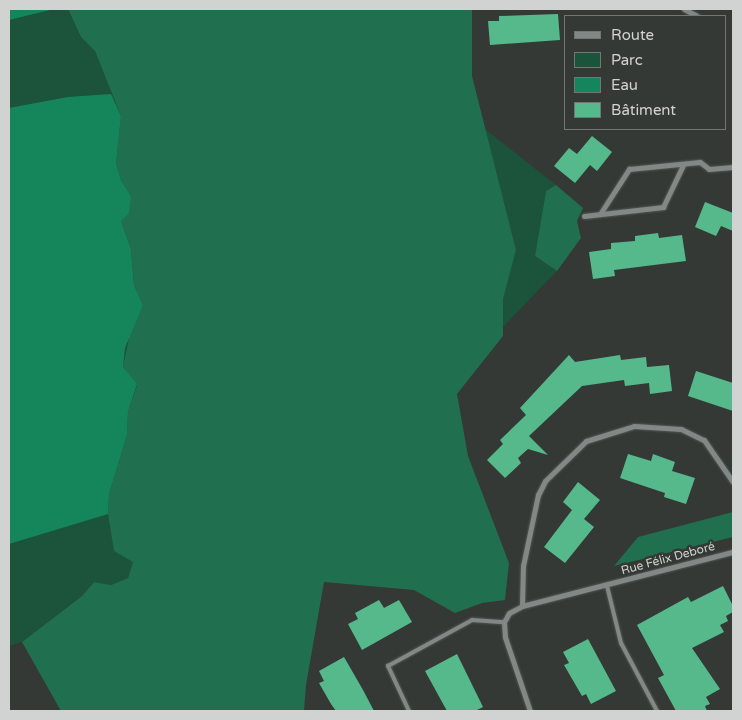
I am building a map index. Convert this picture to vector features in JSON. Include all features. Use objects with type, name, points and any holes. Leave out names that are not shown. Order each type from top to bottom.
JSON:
[{"type":"street","points":[[684,9],[695,15]]},
{"type":"street","points":[[600,214],[629,168],[683,165],[700,162],[709,169],[733,166]]},
{"type":"street","points":[[584,216],[663,207],[683,165]]},
{"type":"street","points":[[522,606],[522,566],[538,495],[545,481],[586,441],[634,426],[660,425],[681,429],[704,440],[733,482]]},
{"type":"street","name":"Rue Félix Deboré","points":[[504,622],[509,613],[522,606],[607,586],[733,552]]},
{"type":"street","points":[[504,622],[505,637],[530,711]]},
{"type":"lane","name":"Rue Félix Deboré","points":[[607,586],[622,643],[657,711]]},
{"type":"lane","points":[[409,711],[388,666],[472,620],[504,622]]},
{"type":"green space","points":[[9,9],[68,9],[81,37],[95,51],[121,116],[133,562],[128,578],[111,585],[94,582],[82,596],[22,642],[9,646]]},
{"type":"green space","points":[[485,129],[556,185],[546,191],[535,256],[557,271],[503,327],[503,299],[516,250]]},
{"type":"shaded area","points":[[68,9],[472,9],[472,76],[516,250],[503,299],[503,336],[457,394],[468,456],[509,563],[505,600],[482,603],[455,613],[414,590],[324,582],[306,685],[304,711],[61,711],[22,642],[82,596],[94,582],[111,585],[128,578],[133,562],[114,551],[108,514],[109,494],[127,435],[128,412],[137,385],[123,367],[131,328],[143,305],[134,285],[131,249],[121,221],[131,196],[121,180],[116,163],[121,116],[95,51],[81,37]]},
{"type":"shaded area","points":[[556,185],[583,208],[577,221],[581,238],[557,271],[535,256],[546,191]]},
{"type":"shaded area","points":[[733,512],[733,537],[614,566],[638,537]]},
{"type":"water","points":[[9,9],[54,9],[9,20]]},
{"type":"water","points":[[111,94],[121,116],[116,163],[121,180],[131,196],[129,213],[121,221],[131,249],[134,285],[143,305],[125,348],[123,367],[137,384],[128,412],[127,435],[109,494],[108,514],[9,544],[9,108],[68,97]]},
{"type":"building","points":[[558,14],[560,40],[490,45],[488,21],[499,21],[499,16]]},
{"type":"building","points":[[592,136],[612,152],[597,171],[590,165],[575,183],[554,166],[569,148],[577,154]]},
{"type":"building","points":[[705,202],[733,213],[733,231],[721,226],[716,236],[695,227]]},
{"type":"building","points":[[658,233],[659,238],[682,235],[686,261],[614,270],[615,276],[593,279],[589,252],[611,249],[611,243],[635,241],[635,236]]},
{"type":"building","points":[[569,355],[575,362],[620,355],[621,360],[646,357],[647,367],[669,365],[672,391],[650,394],[649,383],[625,386],[624,380],[582,386],[529,436],[548,455],[528,449],[518,458],[521,463],[505,478],[487,460],[503,444],[500,440],[526,415],[520,408]]},
{"type":"building","points":[[696,371],[733,383],[733,411],[688,396]]},
{"type":"building","points":[[628,454],[651,461],[653,454],[675,462],[672,471],[695,478],[686,504],[664,497],[665,493],[620,478]]},
{"type":"building","points":[[578,482],[600,500],[584,519],[594,527],[565,563],[544,547],[572,510],[563,502]]},
{"type":"building","points":[[723,586],[733,606],[733,612],[726,616],[728,621],[720,625],[724,632],[692,648],[720,689],[706,697],[710,704],[705,706],[707,711],[676,711],[658,678],[664,675],[637,625],[688,597],[691,602]]},
{"type":"building","points":[[379,600],[384,608],[399,600],[412,622],[362,650],[348,624],[358,619],[355,613]]},
{"type":"building","points":[[588,639],[616,691],[591,704],[586,694],[582,696],[564,665],[569,663],[563,652]]},
{"type":"building","points":[[457,654],[483,707],[475,711],[447,711],[425,671]]},
{"type":"building","points":[[344,657],[374,711],[336,711],[319,683],[324,681],[319,671]]}]
